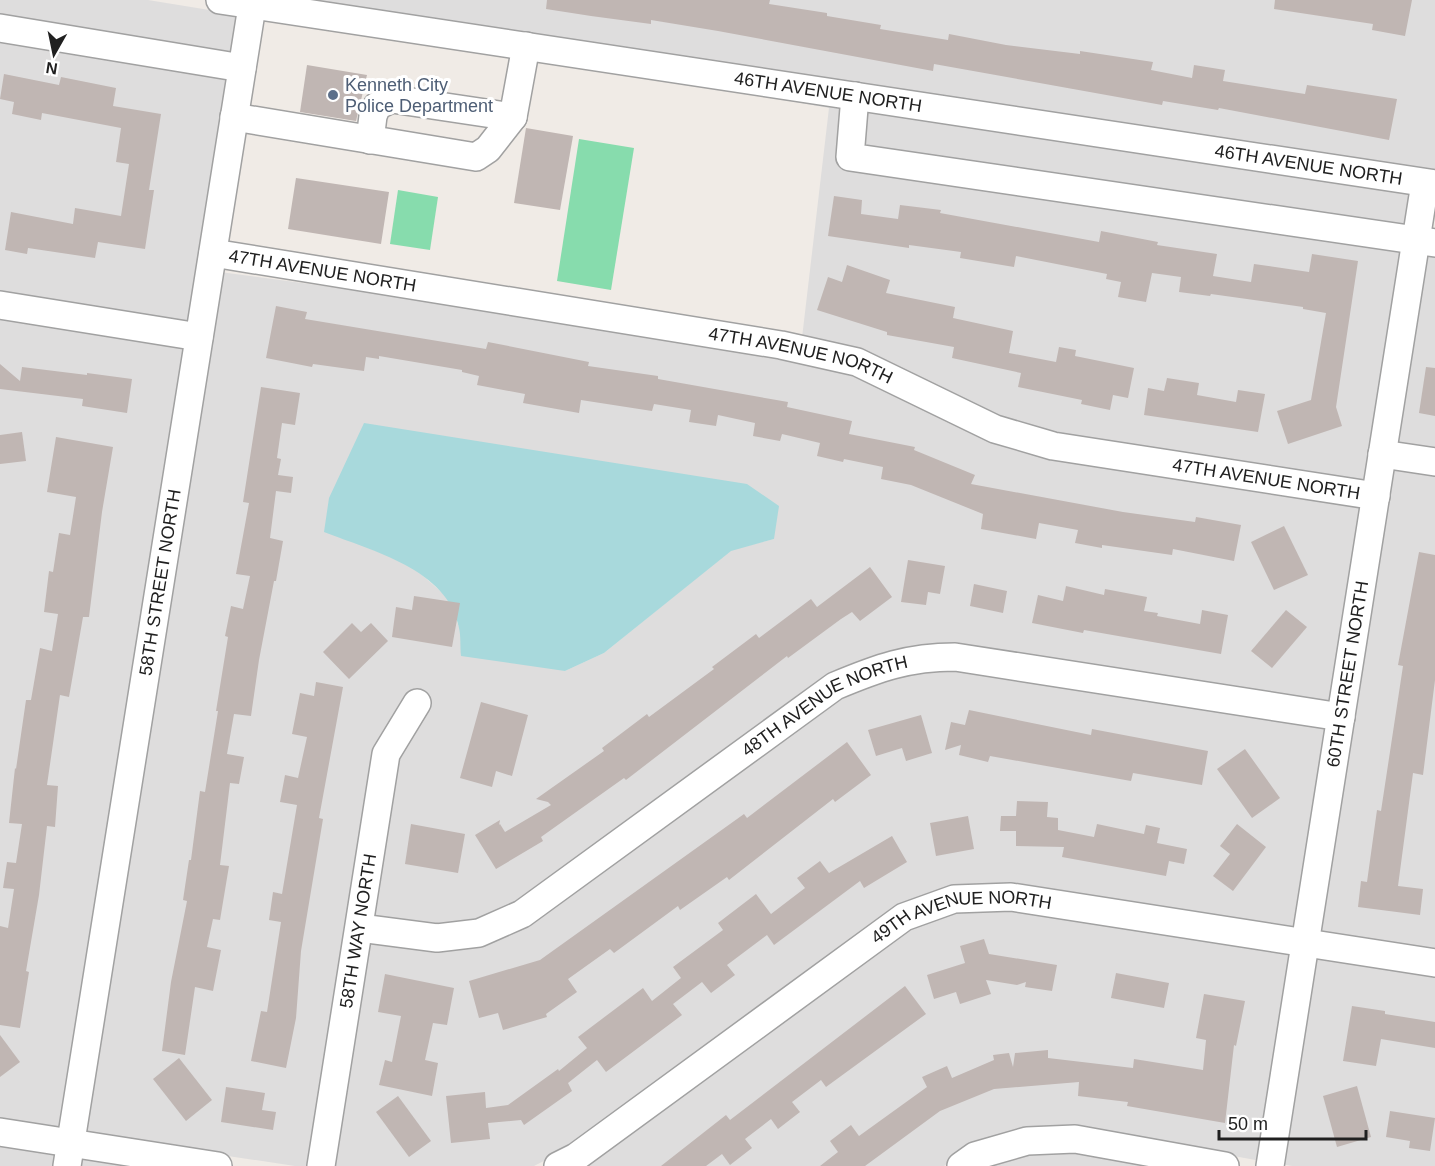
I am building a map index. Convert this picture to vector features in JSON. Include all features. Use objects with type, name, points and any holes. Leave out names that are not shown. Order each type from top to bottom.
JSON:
[{"type":"street","name":"46TH AVENUE NORTH","points":[[220,0],[252,3],[1430,183]]},
{"type":"street","name":"58TH STREET NORTH","points":[[69,1155],[252,3]]},
{"type":"street","points":[[0,28],[242,68]]},
{"type":"street","points":[[234,117],[476,157],[488,149],[513,117],[526,46]]},
{"type":"street","points":[[855,96],[850,157],[1425,241]]},
{"type":"street","points":[[370,140],[373,116],[377,106],[392,99],[513,117]]},
{"type":"street","name":"60TH STREET NORTH","points":[[1270,1166],[1382,454],[1425,241],[1430,183]]},
{"type":"street","name":"47TH AVENUE NORTH","points":[[213,253],[782,345],[857,362],[995,429],[1053,446],[1376,496]]},
{"type":"street","points":[[0,305],[199,337]]},
{"type":"street","points":[[1382,454],[1435,462]]},
{"type":"street","name":"48TH AVENUE NORTH","points":[[360,928],[437,938],[479,933],[522,914],[835,686],[877,668],[924,657],[955,657],[1341,717]]},
{"type":"street","name":"58TH WAY NORTH","points":[[321,1166],[386,754],[417,703]]},
{"type":"street","name":"49TH AVENUE NORTH","points":[[558,1166],[576,1157],[904,917],[954,899],[1011,897],[1435,963]]},
{"type":"street","points":[[0,1132],[69,1155],[218,1166]]},
{"type":"street","points":[[961,1166],[975,1156],[1027,1141],[1075,1139],[1225,1166]]},
{"type":"shaded area","points":[[0,0],[148,0],[240,15],[191,324],[0,293]]},
{"type":"shaded area","points":[[294,0],[1435,0],[1435,173]]},
{"type":"shaded area","points":[[685,82],[844,106],[840,156],[1404,250],[1367,483],[1056,435],[999,418],[802,338],[829,108]]},
{"type":"shaded area","points":[[864,109],[1413,192],[1408,227],[861,147]]},
{"type":"shaded area","points":[[1424,253],[1435,255],[1435,451],[1394,444]]},
{"type":"shaded area","points":[[220,272],[442,302],[779,356],[853,373],[991,440],[1364,506],[1333,705],[922,646],[518,903],[477,921],[438,926],[372,918],[395,758],[431,700],[415,688],[377,748],[311,1166],[295,1166],[82,1134]],"holes":[[[774,539],[731,550],[604,653],[565,671],[459,627],[446,596],[414,568]]]},
{"type":"shaded area","points":[[0,317],[187,346],[62,1130],[0,1120]]},
{"type":"shaded area","points":[[1391,467],[1435,474],[1435,952],[1317,933]]},
{"type":"shaded area","points":[[954,668],[1329,727],[1297,930],[954,888],[571,1147],[534,1166],[332,1166],[368,941],[482,943],[839,696],[879,679],[925,669]]},
{"type":"shaded area","points":[[1010,909],[1294,952],[1261,1161],[1075,1127],[973,1145],[944,1166],[582,1166],[909,928],[955,911]]},
{"type":"shaded area","points":[[1314,955],[1435,975],[1435,1166],[1292,1166],[1281,1164]]},
{"type":"shaded area","points":[[0,1143],[59,1153],[57,1166],[0,1166]]},
{"type":"shaded area","points":[[1074,1150],[1161,1166],[981,1166],[1028,1152]]},
{"type":"shaded area","points":[[79,1156],[142,1166],[77,1166]]},
{"type":"green space","points":[[579,139],[634,148],[611,290],[557,281]]},
{"type":"green space","points":[[398,190],[438,197],[430,250],[390,244]]},
{"type":"water","points":[[364,423],[747,484],[779,506],[774,539],[731,551],[604,653],[565,671],[461,656],[459,628],[452,608],[440,591],[405,565],[324,532],[329,498]]},
{"type":"building","points":[[547,0],[770,0],[769,4],[827,13],[827,16],[881,25],[880,29],[948,40],[949,34],[1006,45],[1080,54],[1080,51],[1153,62],[1151,70],[1192,78],[1194,65],[1225,70],[1223,81],[1305,94],[1307,85],[1397,99],[1389,140],[1219,108],[1218,110],[1163,101],[1162,105],[934,64],[933,71],[651,20],[651,24],[546,9]]},
{"type":"building","points":[[1275,0],[1412,0],[1405,36],[1372,30],[1373,24],[1274,9]]},
{"type":"building","name":"Kenneth City Police Department","points":[[307,65],[367,75],[356,121],[300,112]]},
{"type":"building","points":[[4,74],[59,85],[61,77],[116,88],[113,106],[161,114],[149,190],[154,190],[145,249],[98,242],[95,258],[28,248],[27,254],[5,250],[11,212],[73,224],[75,208],[121,216],[129,164],[116,162],[121,128],[42,113],[41,120],[12,114],[14,102],[0,99]]},
{"type":"building","points":[[526,128],[573,136],[560,210],[514,203]]},
{"type":"building","points":[[296,178],[389,192],[381,244],[288,229]]},
{"type":"building","points":[[834,196],[862,200],[861,214],[898,219],[900,205],[941,210],[940,213],[1099,242],[1101,231],[1158,242],[1157,245],[1217,254],[1213,276],[1251,282],[1254,264],[1309,272],[1312,254],[1358,261],[1336,407],[1342,426],[1288,444],[1277,411],[1311,400],[1326,313],[1303,309],[1303,307],[1211,294],[1210,296],[1179,292],[1181,277],[1152,273],[1146,302],[1118,297],[1121,282],[1106,279],[1107,274],[1016,256],[1014,267],[960,258],[961,252],[909,245],[909,248],[828,236]]},
{"type":"building","points":[[847,265],[890,280],[886,293],[955,307],[953,318],[1013,331],[1009,353],[1056,362],[1059,347],[1076,350],[1075,356],[1134,368],[1128,398],[1113,395],[1110,410],[1081,404],[1082,400],[1018,387],[1021,373],[952,358],[954,347],[887,335],[887,332],[817,310],[828,277],[842,282]]},
{"type":"building","points":[[276,306],[307,312],[305,319],[486,349],[488,342],[589,362],[588,366],[658,376],[658,379],[788,402],[787,407],[852,421],[849,434],[915,447],[914,450],[975,475],[971,484],[1123,512],[1195,522],[1196,517],[1241,525],[1234,561],[1173,549],[1172,555],[1075,543],[1078,530],[1039,523],[1036,539],[981,529],[983,514],[911,485],[881,479],[883,467],[817,456],[820,443],[782,434],[780,441],[753,436],[755,423],[718,415],[716,426],[689,422],[691,410],[654,404],[652,411],[581,400],[579,413],[523,403],[525,394],[477,385],[479,376],[462,372],[462,370],[379,356],[379,359],[366,357],[364,371],[313,364],[312,367],[266,358]]},
{"type":"building","points":[[0,364],[20,381],[22,367],[132,379],[127,413],[82,406],[83,399],[0,389]]},
{"type":"building","points":[[1426,367],[1435,368],[1435,416],[1419,413]]},
{"type":"building","points":[[1167,378],[1199,383],[1197,395],[1236,402],[1238,390],[1265,394],[1258,432],[1144,415],[1148,388],[1164,391]]},
{"type":"building","points":[[261,387],[300,393],[295,425],[282,423],[277,458],[281,459],[278,475],[293,477],[291,493],[276,491],[270,538],[283,541],[259,660],[251,716],[234,714],[227,754],[244,757],[239,784],[230,783],[220,865],[229,866],[220,920],[213,919],[207,947],[221,950],[213,991],[195,987],[185,1055],[162,1051],[171,982],[187,901],[183,900],[200,791],[205,792],[218,711],[216,711],[228,637],[225,636],[231,606],[243,609],[250,576],[236,574],[249,503],[243,502]]},
{"type":"building","points":[[22,432],[26,461],[0,464],[0,435]]},
{"type":"building","points":[[56,437],[113,447],[102,512],[89,617],[83,617],[69,697],[60,695],[47,785],[58,786],[55,827],[47,826],[20,1028],[0,1025],[0,926],[8,928],[14,889],[3,888],[7,862],[16,863],[22,824],[9,823],[26,700],[31,700],[40,648],[52,651],[58,614],[44,612],[49,571],[53,572],[59,533],[70,535],[76,497],[47,492]]},
{"type":"building","points":[[1284,526],[1308,575],[1274,590],[1251,542]]},
{"type":"building","points":[[1419,552],[1435,555],[1435,680],[1423,775],[1413,773],[1398,886],[1423,889],[1420,915],[1358,907],[1361,881],[1367,882],[1377,810],[1381,811],[1403,666],[1398,665]]},
{"type":"building","points":[[908,560],[945,566],[940,594],[928,592],[926,605],[901,602]]},
{"type":"building","points":[[870,567],[892,597],[860,621],[852,612],[788,658],[787,656],[626,780],[624,778],[541,837],[543,841],[496,869],[475,835],[500,820],[499,825],[505,832],[551,805],[536,799],[604,751],[602,748],[647,714],[649,717],[714,669],[712,667],[756,634],[759,638],[811,599],[817,607]]},
{"type":"building","points":[[974,584],[1007,591],[1003,613],[970,606]]},
{"type":"building","points":[[1066,586],[1104,595],[1105,589],[1147,597],[1144,611],[1158,613],[1157,616],[1200,624],[1202,610],[1228,615],[1221,654],[1032,623],[1038,595],[1063,601]]},
{"type":"building","points":[[414,596],[460,603],[452,647],[392,637],[396,607],[412,610]]},
{"type":"building","points":[[1286,610],[1307,627],[1272,668],[1251,651]]},
{"type":"building","points":[[352,623],[361,632],[371,623],[388,641],[349,679],[323,652]]},
{"type":"building","points":[[316,682],[343,687],[319,818],[323,819],[301,951],[296,1018],[286,1068],[251,1061],[261,1011],[267,1012],[281,922],[269,920],[273,892],[282,894],[297,805],[280,802],[285,775],[298,778],[307,737],[292,734],[300,693],[314,696]]},
{"type":"building","points":[[481,702],[528,715],[512,776],[496,771],[492,787],[460,778]]},
{"type":"building","points":[[969,710],[1091,735],[1092,729],[1208,751],[1202,785],[1133,773],[1131,781],[990,756],[988,762],[959,755],[961,745],[945,750],[951,722],[965,725]]},
{"type":"building","points":[[921,715],[932,753],[906,761],[902,748],[876,756],[868,730]]},
{"type":"building","points":[[847,742],[871,775],[835,802],[833,799],[729,880],[727,877],[680,910],[678,906],[614,953],[610,949],[568,979],[577,992],[546,1014],[547,1017],[503,1030],[498,1013],[479,1018],[469,981],[540,960],[744,814],[747,818]]},
{"type":"building","points":[[1245,749],[1280,798],[1252,818],[1217,769]]},
{"type":"building","points":[[1017,801],[1048,802],[1047,817],[1058,818],[1058,830],[1094,837],[1097,824],[1144,834],[1146,825],[1160,828],[1157,843],[1187,849],[1184,864],[1169,861],[1166,876],[1062,857],[1064,847],[1016,846],[1016,831],[1000,831],[1001,816],[1016,816]]},
{"type":"building","points":[[968,816],[974,849],[936,856],[930,823]]},
{"type":"building","points":[[411,824],[465,834],[458,873],[405,864]]},
{"type":"building","points":[[1237,824],[1266,847],[1233,891],[1213,876],[1230,854],[1220,846]]},
{"type":"building","points":[[892,836],[907,862],[864,888],[860,881],[774,945],[767,935],[727,965],[735,975],[711,993],[702,982],[673,1004],[682,1015],[606,1072],[597,1060],[568,1083],[572,1091],[524,1125],[521,1120],[488,1123],[490,1139],[451,1143],[446,1096],[485,1092],[486,1108],[508,1105],[558,1069],[559,1071],[587,1048],[578,1037],[643,988],[652,1001],[681,978],[673,967],[723,930],[718,923],[756,894],[771,914],[805,888],[797,878],[820,861],[829,873]]},
{"type":"building","points":[[984,939],[989,954],[1057,965],[1052,991],[1025,987],[1026,982],[1017,985],[986,980],[991,994],[960,1004],[956,992],[934,999],[927,975],[965,963],[960,946]]},
{"type":"building","points":[[1116,973],[1169,983],[1164,1008],[1111,998]]},
{"type":"building","points":[[385,974],[454,988],[447,1025],[433,1023],[425,1060],[438,1063],[432,1096],[379,1085],[385,1060],[392,1062],[401,1016],[378,1012]]},
{"type":"building","points":[[905,986],[926,1014],[826,1087],[821,1080],[792,1102],[800,1112],[778,1129],[771,1119],[745,1139],[752,1148],[730,1165],[722,1154],[706,1166],[661,1166],[726,1115],[730,1120]]},
{"type":"building","points":[[1204,994],[1245,1001],[1236,1046],[1234,1045],[1225,1123],[1127,1106],[1128,1102],[1078,1096],[1079,1082],[994,1089],[940,1111],[865,1166],[820,1166],[838,1152],[830,1141],[851,1125],[859,1136],[927,1087],[922,1077],[947,1066],[952,1078],[994,1060],[993,1055],[1009,1053],[1013,1067],[1015,1053],[1048,1050],[1048,1058],[1133,1068],[1134,1059],[1203,1070],[1206,1040],[1196,1038]]},
{"type":"building","points":[[1352,1006],[1435,1022],[1435,1048],[1381,1039],[1376,1066],[1343,1061]]},
{"type":"building","points":[[0,1035],[20,1062],[0,1077]]},
{"type":"building","points":[[179,1058],[212,1100],[186,1121],[153,1079]]},
{"type":"building","points":[[1357,1086],[1371,1137],[1337,1147],[1323,1096]]},
{"type":"building","points":[[226,1087],[265,1093],[262,1110],[276,1112],[273,1130],[221,1122]]},
{"type":"building","points":[[398,1096],[431,1141],[409,1157],[376,1112]]},
{"type":"building","points":[[1390,1111],[1435,1118],[1430,1151],[1409,1148],[1410,1141],[1386,1137]]},
{"type":"place","name":"Kenneth City Police Department","points":[[333,95]]}]
